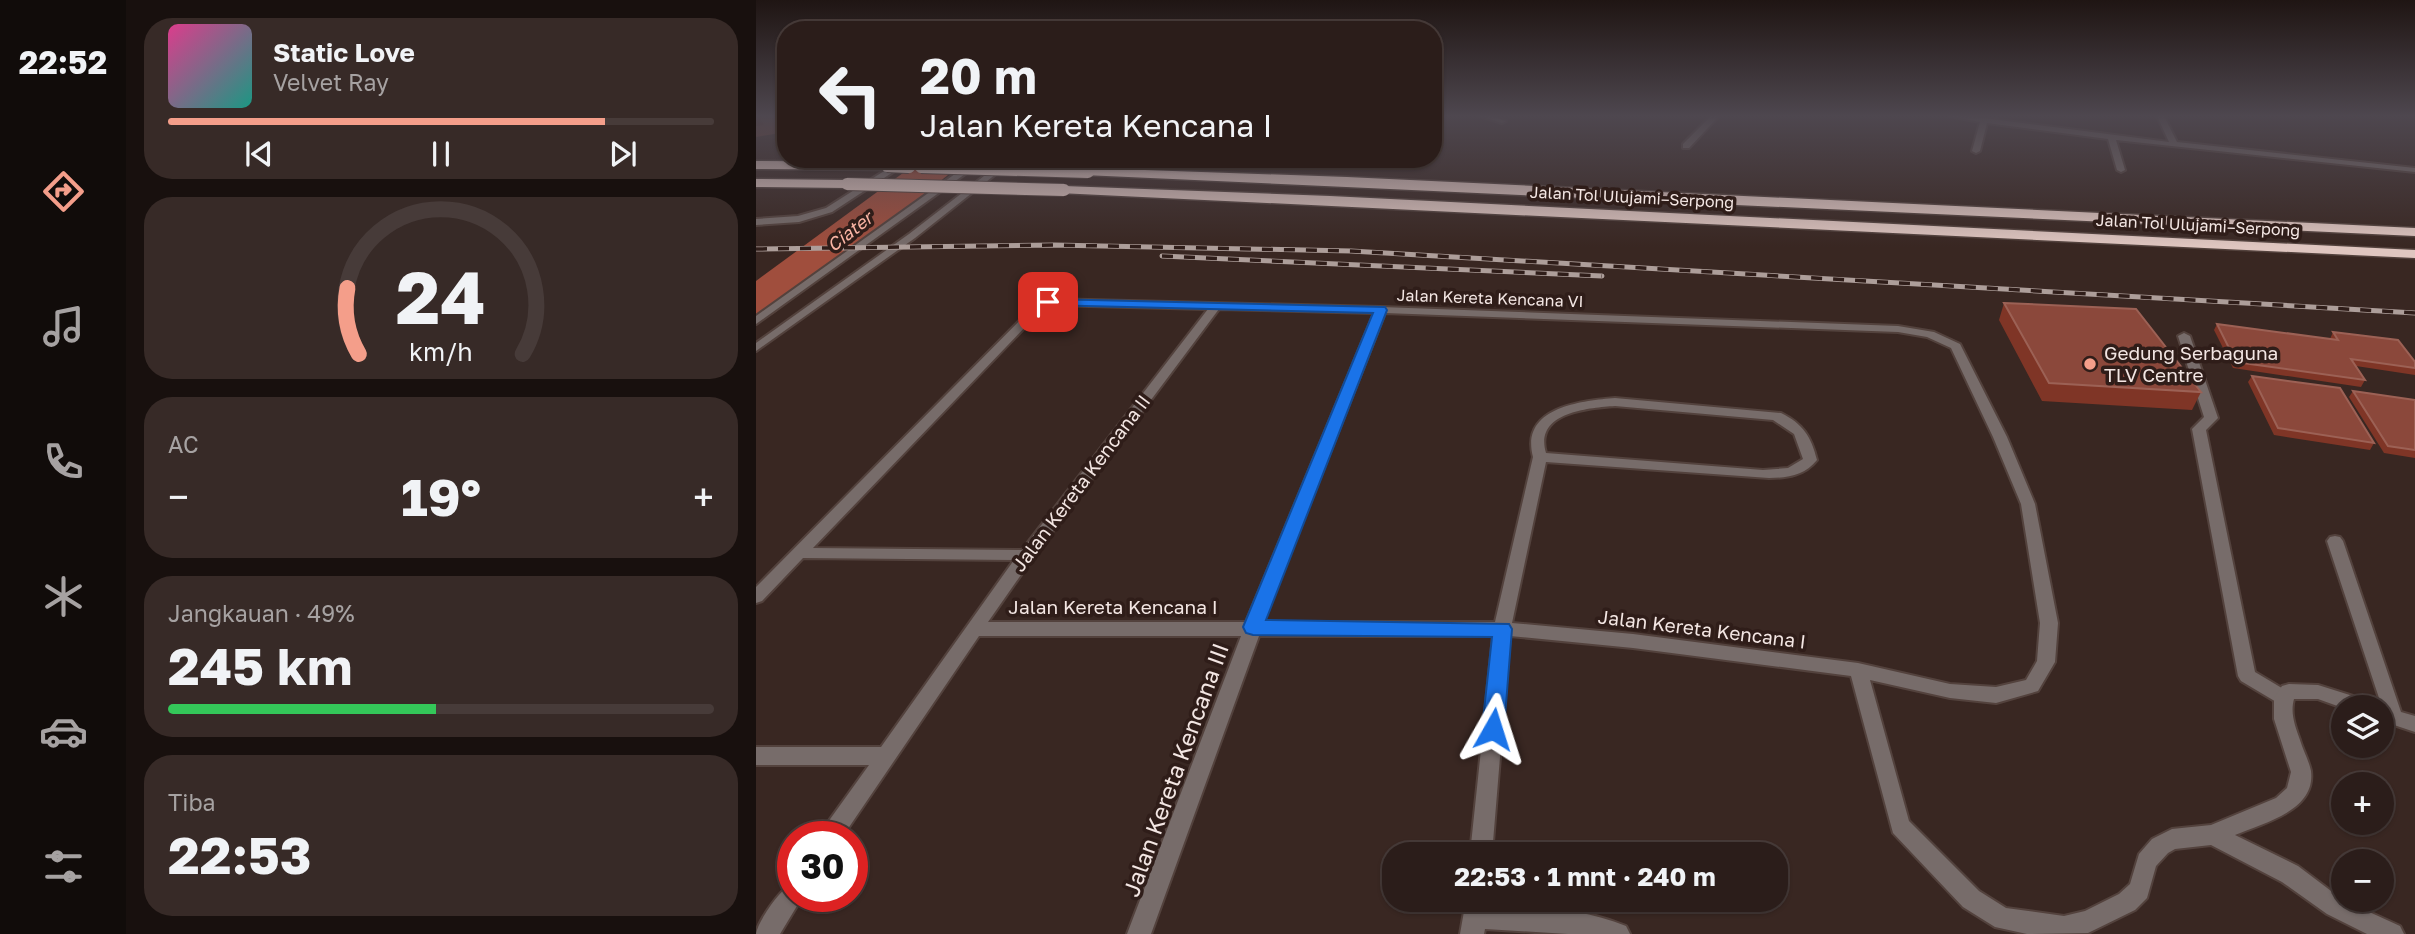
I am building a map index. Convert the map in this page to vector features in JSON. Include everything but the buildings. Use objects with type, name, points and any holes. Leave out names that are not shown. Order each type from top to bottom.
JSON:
[{"type":"highway","name":"Jalan Tol Ulujami–Serpong","points":[[756,162],[777,163]]},
{"type":"highway","name":"Jalan Tol Ulujami–Serpong","points":[[951,168],[1346,181],[2415,232]]},
{"type":"highway","name":"Jalan Tol Ulujami–Serpong","points":[[756,184],[1064,190],[1330,200],[2415,254]]},
{"type":"street","points":[[2118,160],[2121,170]]},
{"type":"street","points":[[2315,160],[2415,170]]},
{"type":"street","points":[[756,222],[817,215],[839,206],[896,168]]},
{"type":"street","points":[[756,321],[971,168]]},
{"type":"street","points":[[756,348],[1000,168]]},
{"type":"street","points":[[962,175],[990,176]]},
{"type":"street","name":"Jalan Kereta Kencana VI","points":[[799,553],[1024,321],[1048,302],[1381,310],[1898,329],[1930,334]]},
{"type":"street","name":"Jalan Kereta Kencana II","points":[[841,821],[1026,555],[1216,306]]},
{"type":"street","name":"Jalan Kereta Kencana III","points":[[1139,934],[1253,627],[1381,310]]},
{"type":"street","name":"Jalan Kereta Kencana I","points":[[974,629],[1502,629],[1633,641],[1858,670],[1950,691],[1996,695],[2032,686],[2046,662],[2049,623],[2028,504],[2000,437],[1956,346],[1930,334]]},
{"type":"street","points":[[2184,335],[2211,418],[2199,429],[2247,676],[2283,698]]},
{"type":"street","points":[[1482,842],[1502,629],[1540,457],[1535,446],[1535,436],[1542,424],[1555,415],[1589,403],[1615,402],[1776,415],[1795,424],[1803,436],[1810,460],[1805,467],[1794,471],[1763,474],[1540,457]]},
{"type":"street","points":[[2335,541],[2382,695]]},
{"type":"street","points":[[756,597],[799,553],[1026,555]]},
{"type":"street","points":[[1858,670],[1900,826],[1971,900],[2003,919],[2064,928],[2088,922],[2127,902],[2139,890],[2147,861],[2160,846],[2172,839],[2213,835],[2283,805],[2296,793],[2301,772],[2283,719],[2283,698],[2289,691],[2331,696]]},
{"type":"street","points":[[2394,717],[2415,724]]},
{"type":"street","points":[[756,756],[885,757]]},
{"type":"street","points":[[2213,835],[2290,874],[2335,906],[2392,934]]},
{"type":"street","points":[[766,934],[781,912]]},
{"type":"street","points":[[1475,917],[1523,917],[1595,926],[1618,934]]},
{"type":"waterway","name":"Ciater","points":[[756,304],[933,168]]},
{"type":"railway","points":[[756,249],[1054,245],[1351,251],[2415,313]]},
{"type":"railway","points":[[1162,256],[1602,276]]},
{"type":"place","name":"Gedung Serbaguna TLV Centre","points":[[2090,364]]},
{"type":"route","points":[[1048,302],[1381,310],[1253,627],[1502,629],[1493,729]]}]
